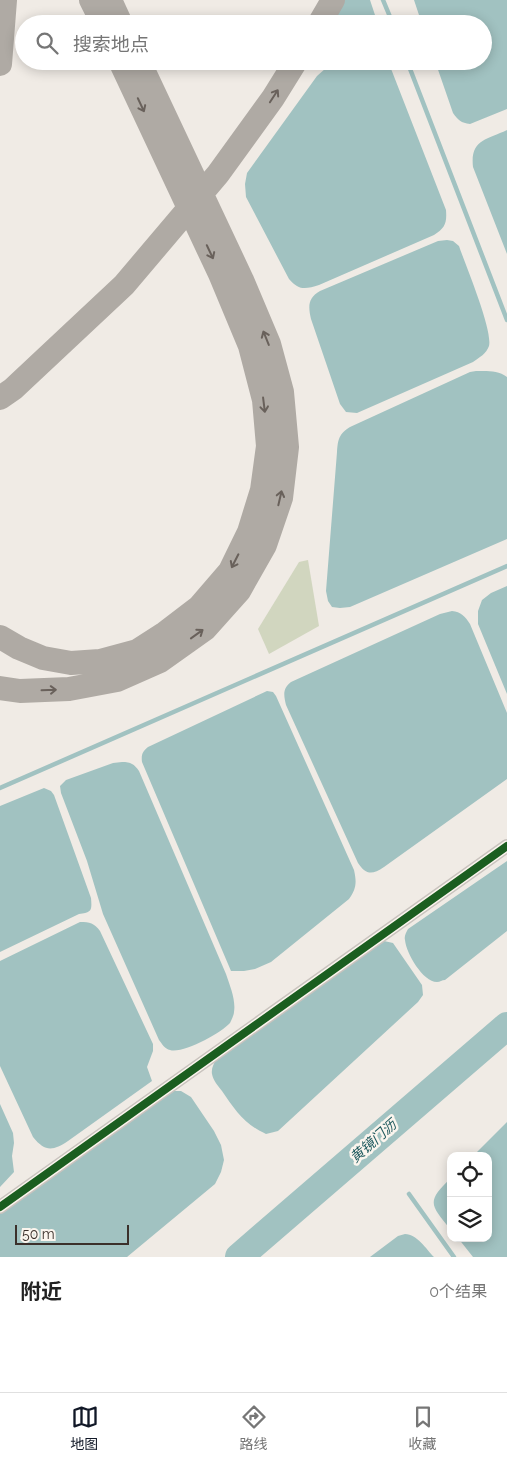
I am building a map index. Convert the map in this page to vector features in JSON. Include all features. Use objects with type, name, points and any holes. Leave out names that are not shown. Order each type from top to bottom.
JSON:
[{"type":"highway","points":[[0,64],[5,0]]},
{"type":"highway","points":[[91,0],[98,15]]},
{"type":"highway","points":[[110,0],[117,15]]},
{"type":"highway","points":[[307,15],[316,0]]},
{"type":"highway","points":[[325,15],[334,0]]},
{"type":"highway","points":[[0,637],[42,658],[71,663],[100,661],[137,651],[166,633],[199,607],[230,571],[250,532],[262,490],[268,446],[264,400],[250,346],[220,274],[124,70]]},
{"type":"highway","points":[[0,688],[20,691],[68,689],[117,680],[160,661],[205,629],[239,591],[265,545],[281,498],[287,447],[282,392],[269,344],[242,280],[143,70]]},
{"type":"highway","points":[[3,394],[48,344],[124,268],[228,135],[272,70]]},
{"type":"highway","points":[[3,394],[124,285],[218,174],[273,98],[290,70]]},
{"type":"street","points":[[0,1207],[507,846]]},
{"type":"green space","points":[[308,560],[319,626],[269,654],[258,629],[299,562]]},
{"type":"water","points":[[329,0],[370,0],[375,15],[320,15]]},
{"type":"water","points":[[414,0],[507,0],[507,109],[470,124],[462,122],[453,113],[438,70],[492,70],[492,15],[419,15]]},
{"type":"water","points":[[324,70],[392,70],[446,210],[446,218],[441,230],[434,235],[319,285],[303,288],[296,286],[289,279],[246,197],[245,184],[247,173],[317,76]]},
{"type":"water","points":[[507,130],[507,254],[473,167],[473,158],[474,151],[481,142]]},
{"type":"water","points":[[438,241],[453,241],[459,246],[487,326],[488,349],[473,362],[357,413],[346,412],[340,404],[311,319],[309,306],[313,296],[320,291]]},
{"type":"water","points":[[470,372],[496,372],[507,377],[507,539],[350,607],[332,607],[328,601],[326,591],[337,447],[341,435],[350,427]]},
{"type":"water","points":[[507,586],[507,694],[478,624],[478,611],[482,600],[491,593]]},
{"type":"water","points":[[452,611],[458,612],[470,624],[507,713],[507,779],[384,867],[373,872],[367,872],[358,863],[286,705],[285,690],[291,682],[440,614]]},
{"type":"water","points":[[267,691],[273,692],[276,696],[354,870],[355,886],[349,899],[271,962],[255,969],[231,971],[142,762],[142,757],[148,747]]},
{"type":"water","points":[[113,763],[132,764],[139,771],[231,988],[234,1013],[230,1023],[210,1037],[184,1049],[168,1049],[159,1040],[103,914],[87,861],[61,793],[60,786],[66,780]]},
{"type":"water","points":[[44,788],[51,791],[54,795],[91,898],[91,908],[89,912],[79,914],[0,952],[0,806]]},
{"type":"water","points":[[507,861],[507,931],[445,980],[432,981],[416,966],[408,952],[405,934],[408,929]]},
{"type":"water","points":[[80,922],[92,924],[100,931],[153,1044],[153,1051],[147,1067],[152,1081],[68,1141],[58,1147],[49,1148],[41,1145],[33,1137],[0,1066],[0,961]]},
{"type":"water","points":[[384,941],[393,943],[422,985],[423,995],[418,1002],[278,1131],[266,1134],[252,1126],[236,1110],[215,1081],[212,1070],[216,1059]]},
{"type":"water","points":[[174,1091],[181,1091],[191,1097],[221,1145],[224,1160],[215,1184],[127,1257],[0,1257],[0,1210]]},
{"type":"water","points":[[0,1104],[13,1133],[12,1156],[14,1172],[0,1187]]},
{"type":"water","points":[[507,1122],[507,1257],[473,1257],[461,1242],[492,1242],[492,1152],[477,1152]]},
{"type":"water","points":[[447,1182],[447,1225],[435,1208],[434,1203],[434,1198]]},
{"type":"water","points":[[405,1234],[417,1239],[434,1257],[370,1257],[398,1236]]},
{"type":"waterway","points":[[383,0],[389,15]]},
{"type":"waterway","points":[[410,70],[507,320]]},
{"type":"waterway","points":[[0,788],[507,566]]},
{"type":"waterway","name":"黄镜门沥","points":[[239,1257],[507,1026]]},
{"type":"waterway","points":[[409,1194],[454,1257]]},
{"type":"cycle path","points":[[0,1207],[507,846]]}]
